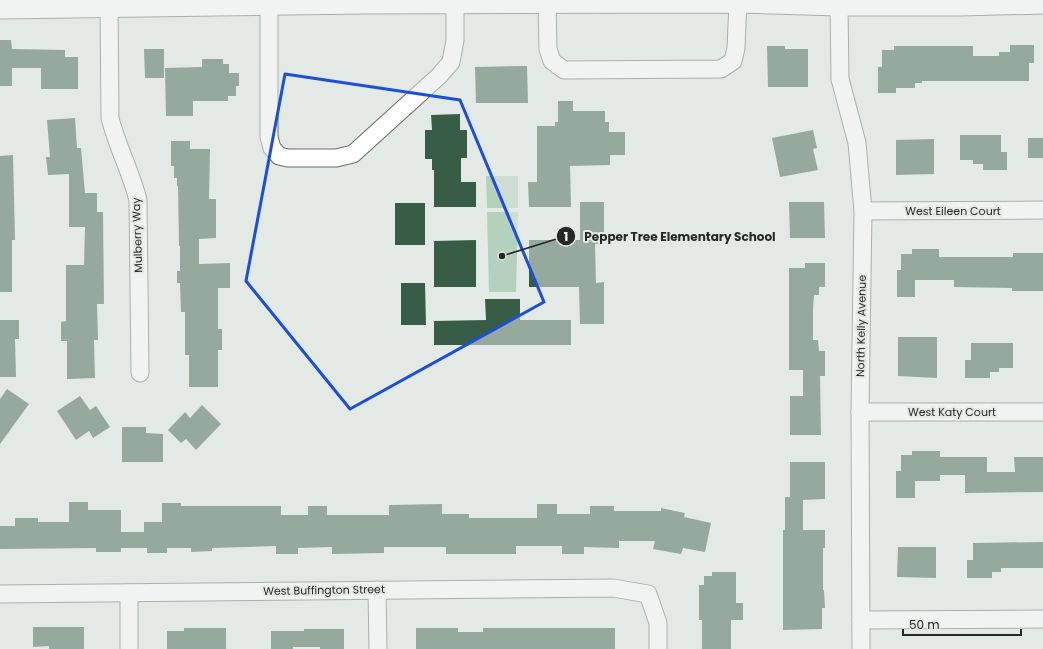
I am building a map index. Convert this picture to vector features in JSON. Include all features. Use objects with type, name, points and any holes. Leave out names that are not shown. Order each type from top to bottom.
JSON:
[{"type":"main road","points":[[0,8],[269,4],[362,1],[455,3],[738,2],[839,5],[1043,3]]},
{"type":"street","points":[[547,3],[548,49],[552,61],[564,70],[592,70],[721,69],[733,61],[736,48],[738,2]]},
{"type":"street","points":[[269,4],[269,137],[272,148],[280,156],[288,158],[336,158],[353,154],[439,76],[451,62],[455,40],[455,3]]},
{"type":"street","name":"North Kelly Avenue","points":[[839,5],[840,79],[857,143],[863,211],[860,412],[861,649]]},
{"type":"street","name":"Mulberry Way","points":[[109,6],[110,118],[115,136],[133,180],[138,200],[140,373]]},
{"type":"street","name":"West Eileen Court","points":[[863,211],[1043,210]]},
{"type":"street","name":"West Katy Court","points":[[860,412],[1043,412]]},
{"type":"street","name":"West Buffington Street","points":[[0,594],[129,594],[613,588],[648,594],[658,623],[658,649]]},
{"type":"street","points":[[377,590],[378,649]]},
{"type":"street","points":[[129,594],[129,649]]},
{"type":"street","points":[[861,620],[1043,620]]},
{"type":"highlighted area","points":[[285,74],[460,100],[544,302],[350,409],[246,281]]},
{"type":"green space","points":[[486,176],[518,176],[518,208],[487,208]]},
{"type":"green space","points":[[487,212],[518,212],[516,292],[489,292]]},
{"type":"building","points":[[0,40],[11,40],[12,49],[65,50],[65,57],[78,57],[78,89],[41,89],[41,68],[12,68],[12,86],[0,86]]},
{"type":"building","points":[[1010,45],[1034,45],[1034,63],[1029,63],[1029,81],[922,81],[922,83],[915,83],[915,88],[896,88],[896,93],[878,93],[878,67],[882,67],[882,50],[894,50],[894,46],[973,46],[973,56],[999,56],[999,52],[1010,52]]},
{"type":"building","points":[[767,46],[785,46],[785,49],[808,49],[808,87],[768,87]]},
{"type":"building","points":[[144,49],[164,49],[164,78],[145,78]]},
{"type":"building","points":[[202,59],[223,59],[223,64],[229,64],[229,73],[239,73],[239,86],[236,86],[236,96],[228,96],[228,101],[193,101],[193,116],[166,116],[165,68],[202,67]]},
{"type":"building","points":[[527,66],[528,103],[476,103],[475,67]]},
{"type":"building","points":[[558,101],[573,101],[573,111],[605,111],[605,122],[609,122],[609,132],[625,132],[625,155],[610,155],[610,165],[570,166],[571,207],[529,207],[528,182],[537,182],[537,126],[555,126],[555,122],[558,122]]},
{"type":"building","points":[[460,114],[460,130],[467,130],[467,158],[461,158],[461,182],[476,182],[476,207],[434,207],[434,170],[432,170],[432,159],[425,159],[425,130],[432,130],[431,115]]},
{"type":"building","points":[[75,118],[77,148],[81,148],[85,193],[97,193],[97,212],[103,212],[104,304],[97,304],[98,340],[94,340],[95,378],[67,379],[67,341],[61,341],[61,322],[66,321],[66,265],[84,265],[85,227],[69,227],[69,174],[48,175],[46,157],[50,157],[47,120]]},
{"type":"building","points":[[813,130],[817,148],[813,149],[818,170],[780,177],[772,138]]},
{"type":"building","points":[[960,135],[1001,135],[1001,152],[1007,152],[1007,170],[983,170],[983,164],[973,164],[973,160],[960,160]]},
{"type":"building","points":[[1028,138],[1043,138],[1043,158],[1028,158]]},
{"type":"building","points":[[934,139],[934,174],[896,175],[896,140]]},
{"type":"building","points":[[171,141],[190,141],[190,149],[210,149],[209,199],[216,199],[216,238],[199,239],[199,264],[230,263],[230,288],[218,288],[218,329],[222,329],[222,350],[218,350],[218,387],[189,387],[189,355],[185,355],[185,312],[181,312],[180,283],[177,283],[177,271],[180,271],[178,186],[177,178],[174,178],[174,166],[171,166]]},
{"type":"building","points":[[13,155],[15,240],[12,240],[12,292],[0,292],[0,156]]},
{"type":"building","points":[[580,202],[604,202],[604,244],[595,244],[596,283],[604,282],[604,324],[580,324],[579,287],[529,287],[529,240],[580,240]]},
{"type":"building","points":[[789,202],[824,202],[825,238],[790,238]]},
{"type":"building","points":[[395,203],[425,203],[425,245],[395,245]]},
{"type":"building","points":[[476,240],[476,287],[434,287],[434,241]]},
{"type":"building","points":[[912,249],[939,249],[939,257],[1013,257],[1013,253],[1043,253],[1043,291],[1012,291],[1012,288],[954,287],[954,280],[915,280],[915,297],[897,297],[897,270],[901,270],[901,254],[912,254]]},
{"type":"building","points":[[805,263],[825,263],[825,287],[819,287],[819,295],[814,295],[813,309],[813,340],[818,340],[819,351],[825,351],[825,376],[820,376],[821,435],[790,435],[790,396],[803,396],[803,370],[789,370],[789,268],[805,268]]},
{"type":"building","points":[[401,283],[425,283],[426,325],[401,325]]},
{"type":"building","points":[[485,299],[520,299],[520,320],[571,320],[571,345],[434,345],[434,321],[486,320]]},
{"type":"building","points":[[0,320],[19,320],[19,339],[15,339],[16,377],[0,377]]},
{"type":"building","points":[[898,337],[937,337],[937,378],[898,376]]},
{"type":"building","points":[[971,343],[1013,343],[1013,368],[999,368],[999,372],[990,372],[990,378],[965,378],[965,360],[971,360]]},
{"type":"building","points":[[7,389],[29,404],[0,444],[0,399]]},
{"type":"building","points":[[80,396],[90,410],[96,406],[110,427],[93,438],[89,431],[76,440],[57,411]]},
{"type":"building","points":[[202,405],[221,424],[196,450],[186,439],[181,443],[168,430],[185,412],[190,418]]},
{"type":"building","points":[[122,427],[146,427],[146,433],[163,434],[163,462],[122,462]]},
{"type":"building","points":[[912,451],[940,451],[940,457],[987,457],[987,472],[1015,472],[1014,457],[1043,457],[1043,492],[965,493],[965,475],[940,475],[940,481],[915,481],[915,498],[896,498],[896,471],[901,471],[901,455],[912,455]]},
{"type":"building","points":[[790,462],[825,462],[825,499],[803,500],[803,530],[825,530],[825,548],[823,548],[823,590],[825,608],[822,608],[822,629],[783,630],[783,530],[785,530],[785,497],[790,497]]},
{"type":"building","points":[[69,502],[88,502],[88,510],[121,510],[121,532],[144,532],[144,522],[162,522],[162,503],[181,503],[181,506],[281,506],[281,515],[308,515],[308,506],[327,506],[327,515],[389,515],[389,505],[442,504],[442,514],[469,514],[469,518],[537,518],[537,504],[557,504],[557,514],[590,514],[590,506],[614,506],[614,511],[661,511],[661,508],[685,513],[684,517],[711,523],[705,552],[683,548],[681,554],[653,549],[655,541],[619,541],[619,548],[584,547],[584,554],[562,554],[562,546],[516,546],[516,554],[446,554],[446,547],[384,547],[384,553],[332,554],[332,547],[298,548],[298,554],[276,554],[276,546],[212,548],[212,551],[191,552],[191,548],[167,548],[167,553],[147,553],[147,548],[121,548],[121,552],[96,552],[96,548],[0,549],[0,526],[15,526],[15,518],[38,518],[38,522],[69,522]]},
{"type":"building","points":[[1043,542],[1043,568],[1001,568],[1001,572],[992,572],[992,578],[967,578],[967,560],[973,560],[973,543]]},
{"type":"building","points":[[898,547],[936,547],[936,578],[897,577]]},
{"type":"building","points":[[712,572],[736,572],[736,603],[743,603],[743,620],[731,620],[731,649],[702,649],[702,620],[699,620],[699,585],[704,585],[704,576],[712,576]]},
{"type":"building","points":[[33,627],[84,627],[84,649],[49,649],[49,646],[33,647]]},
{"type":"building","points":[[184,628],[226,628],[226,649],[167,649],[167,631],[184,631]]},
{"type":"building","points":[[416,628],[458,628],[458,632],[483,632],[483,628],[615,628],[615,649],[416,649]]},
{"type":"building","points":[[304,629],[344,629],[344,649],[293,647],[293,649],[271,649],[271,631],[304,631]]},
{"type":"place","name":"Pepper Tree Elementary School","points":[[502,256]]}]
